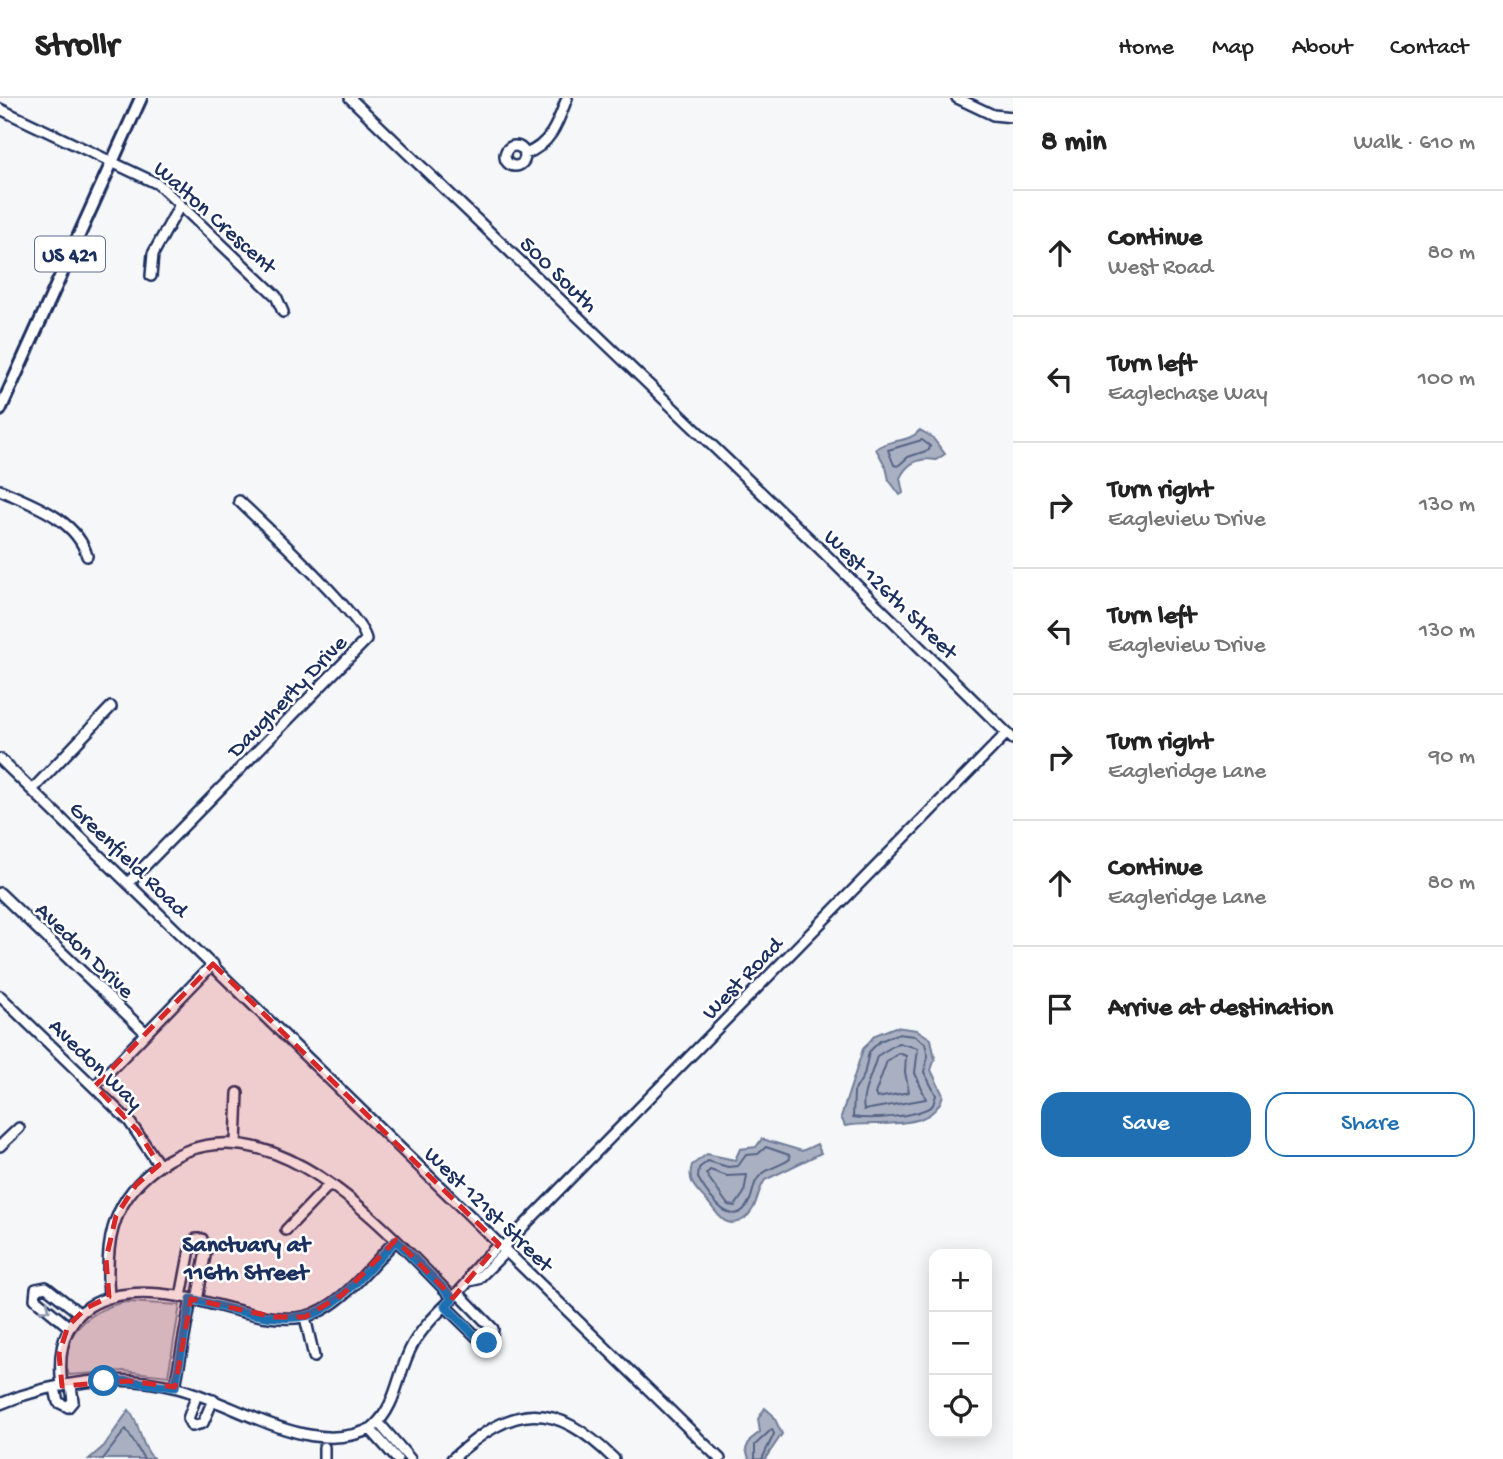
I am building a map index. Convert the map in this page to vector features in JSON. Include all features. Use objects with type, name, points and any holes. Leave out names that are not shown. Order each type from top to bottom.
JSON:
[{"type":"main road","name":"US 421","points":[[0,410],[141,98]]},
{"type":"street","name":"500 South","points":[[350,98],[743,476]]},
{"type":"street","points":[[525,154],[549,138],[567,98]]},
{"type":"street","points":[[960,99],[993,115],[1013,117]]},
{"type":"street","name":"Walton Crescent","points":[[0,109],[145,175],[276,296],[283,312]]},
{"type":"street","points":[[151,276],[153,254],[161,234],[180,205]]},
{"type":"street","name":"West 126th Street","points":[[743,476],[1010,736]]},
{"type":"street","points":[[0,490],[60,520],[82,542],[87,556]]},
{"type":"street","name":"Daugherty Drive","points":[[128,883],[366,640],[363,630],[321,581],[239,500]]},
{"type":"street","points":[[32,790],[111,707]]},
{"type":"street","name":"West Road","points":[[0,1404],[63,1386],[128,1381],[175,1387],[197,1394],[282,1438],[308,1446],[324,1447],[348,1442],[370,1430],[378,1422],[395,1393],[411,1347],[469,1281],[471,1273],[503,1247],[1010,736]]},
{"type":"street","name":"Greenfield Road","points":[[0,759],[233,984]]},
{"type":"street","name":"Avedon Drive","points":[[0,893],[146,1033]]},
{"type":"street","points":[[95,1086],[213,964]]},
{"type":"street","name":"West 121st Street","points":[[233,984],[720,1459]]},
{"type":"street","name":"Avedon Way","points":[[0,996],[138,1131],[159,1165]]},
{"type":"street","points":[[236,1144],[238,1093]]},
{"type":"street","points":[[0,1146],[19,1128]]},
{"type":"street","points":[[109,1296],[106,1259],[116,1216],[136,1185],[159,1165],[196,1148],[236,1144],[277,1154],[349,1197],[493,1329],[491,1341],[482,1342],[445,1306]]},
{"type":"street","points":[[286,1230],[330,1184]]},
{"type":"street","points":[[175,1387],[190,1299],[206,1250],[202,1238],[191,1244],[190,1299]]},
{"type":"street","points":[[63,1386],[59,1354],[68,1326],[79,1314],[109,1296],[190,1299],[274,1317],[305,1317],[320,1311],[342,1295],[396,1240]]},
{"type":"street","points":[[68,1326],[35,1299],[36,1289],[46,1287],[79,1314]]},
{"type":"street","points":[[305,1317],[314,1357]]},
{"type":"street","points":[[197,1394],[188,1419],[196,1427],[203,1423],[213,1400]]},
{"type":"street","points":[[452,1459],[490,1427],[526,1416],[567,1422],[585,1432],[614,1459]]},
{"type":"street","points":[[378,1422],[410,1459]]},
{"type":"street","points":[[370,1430],[397,1459]]},
{"type":"street","points":[[324,1447],[324,1459]]},
{"type":"highlighted area","points":[[213,964],[499,1244],[453,1298],[396,1240],[342,1295],[305,1317],[274,1317],[191,1299],[175,1387],[128,1381],[62,1386],[59,1354],[68,1326],[86,1308],[109,1297],[106,1259],[116,1216],[136,1185],[159,1165],[138,1131],[95,1086]]},
{"type":"shaded area","points":[[127,1302],[180,1305],[168,1376],[124,1371],[69,1375],[67,1349],[80,1326],[102,1310]]},
{"type":"water","points":[[920,430],[932,437],[945,454],[936,460],[924,459],[910,465],[900,478],[903,493],[900,495],[889,480],[886,467],[876,449],[910,437]]},
{"type":"water","points":[[895,1027],[917,1030],[931,1039],[935,1059],[931,1070],[943,1095],[937,1107],[928,1115],[902,1123],[845,1126],[841,1117],[863,1049],[875,1035]]},
{"type":"water","points":[[762,1139],[802,1151],[817,1144],[821,1153],[765,1180],[749,1215],[737,1222],[726,1221],[693,1184],[692,1165],[707,1154],[735,1160],[740,1149],[756,1147]]},
{"type":"water","points":[[765,1408],[773,1415],[782,1434],[765,1459],[749,1459],[746,1449],[750,1440],[760,1432],[758,1419]]},
{"type":"water","points":[[129,1410],[145,1447],[154,1459],[89,1459],[104,1446]]},
{"type":"district","name":"Sanctuary at 116th Street","points":[[246,1257]]},
{"type":"route","points":[[104,1381],[145,1382],[175,1387],[191,1299],[274,1317],[305,1317],[335,1301],[396,1240],[453,1298],[445,1306],[482,1342],[487,1343]]}]
